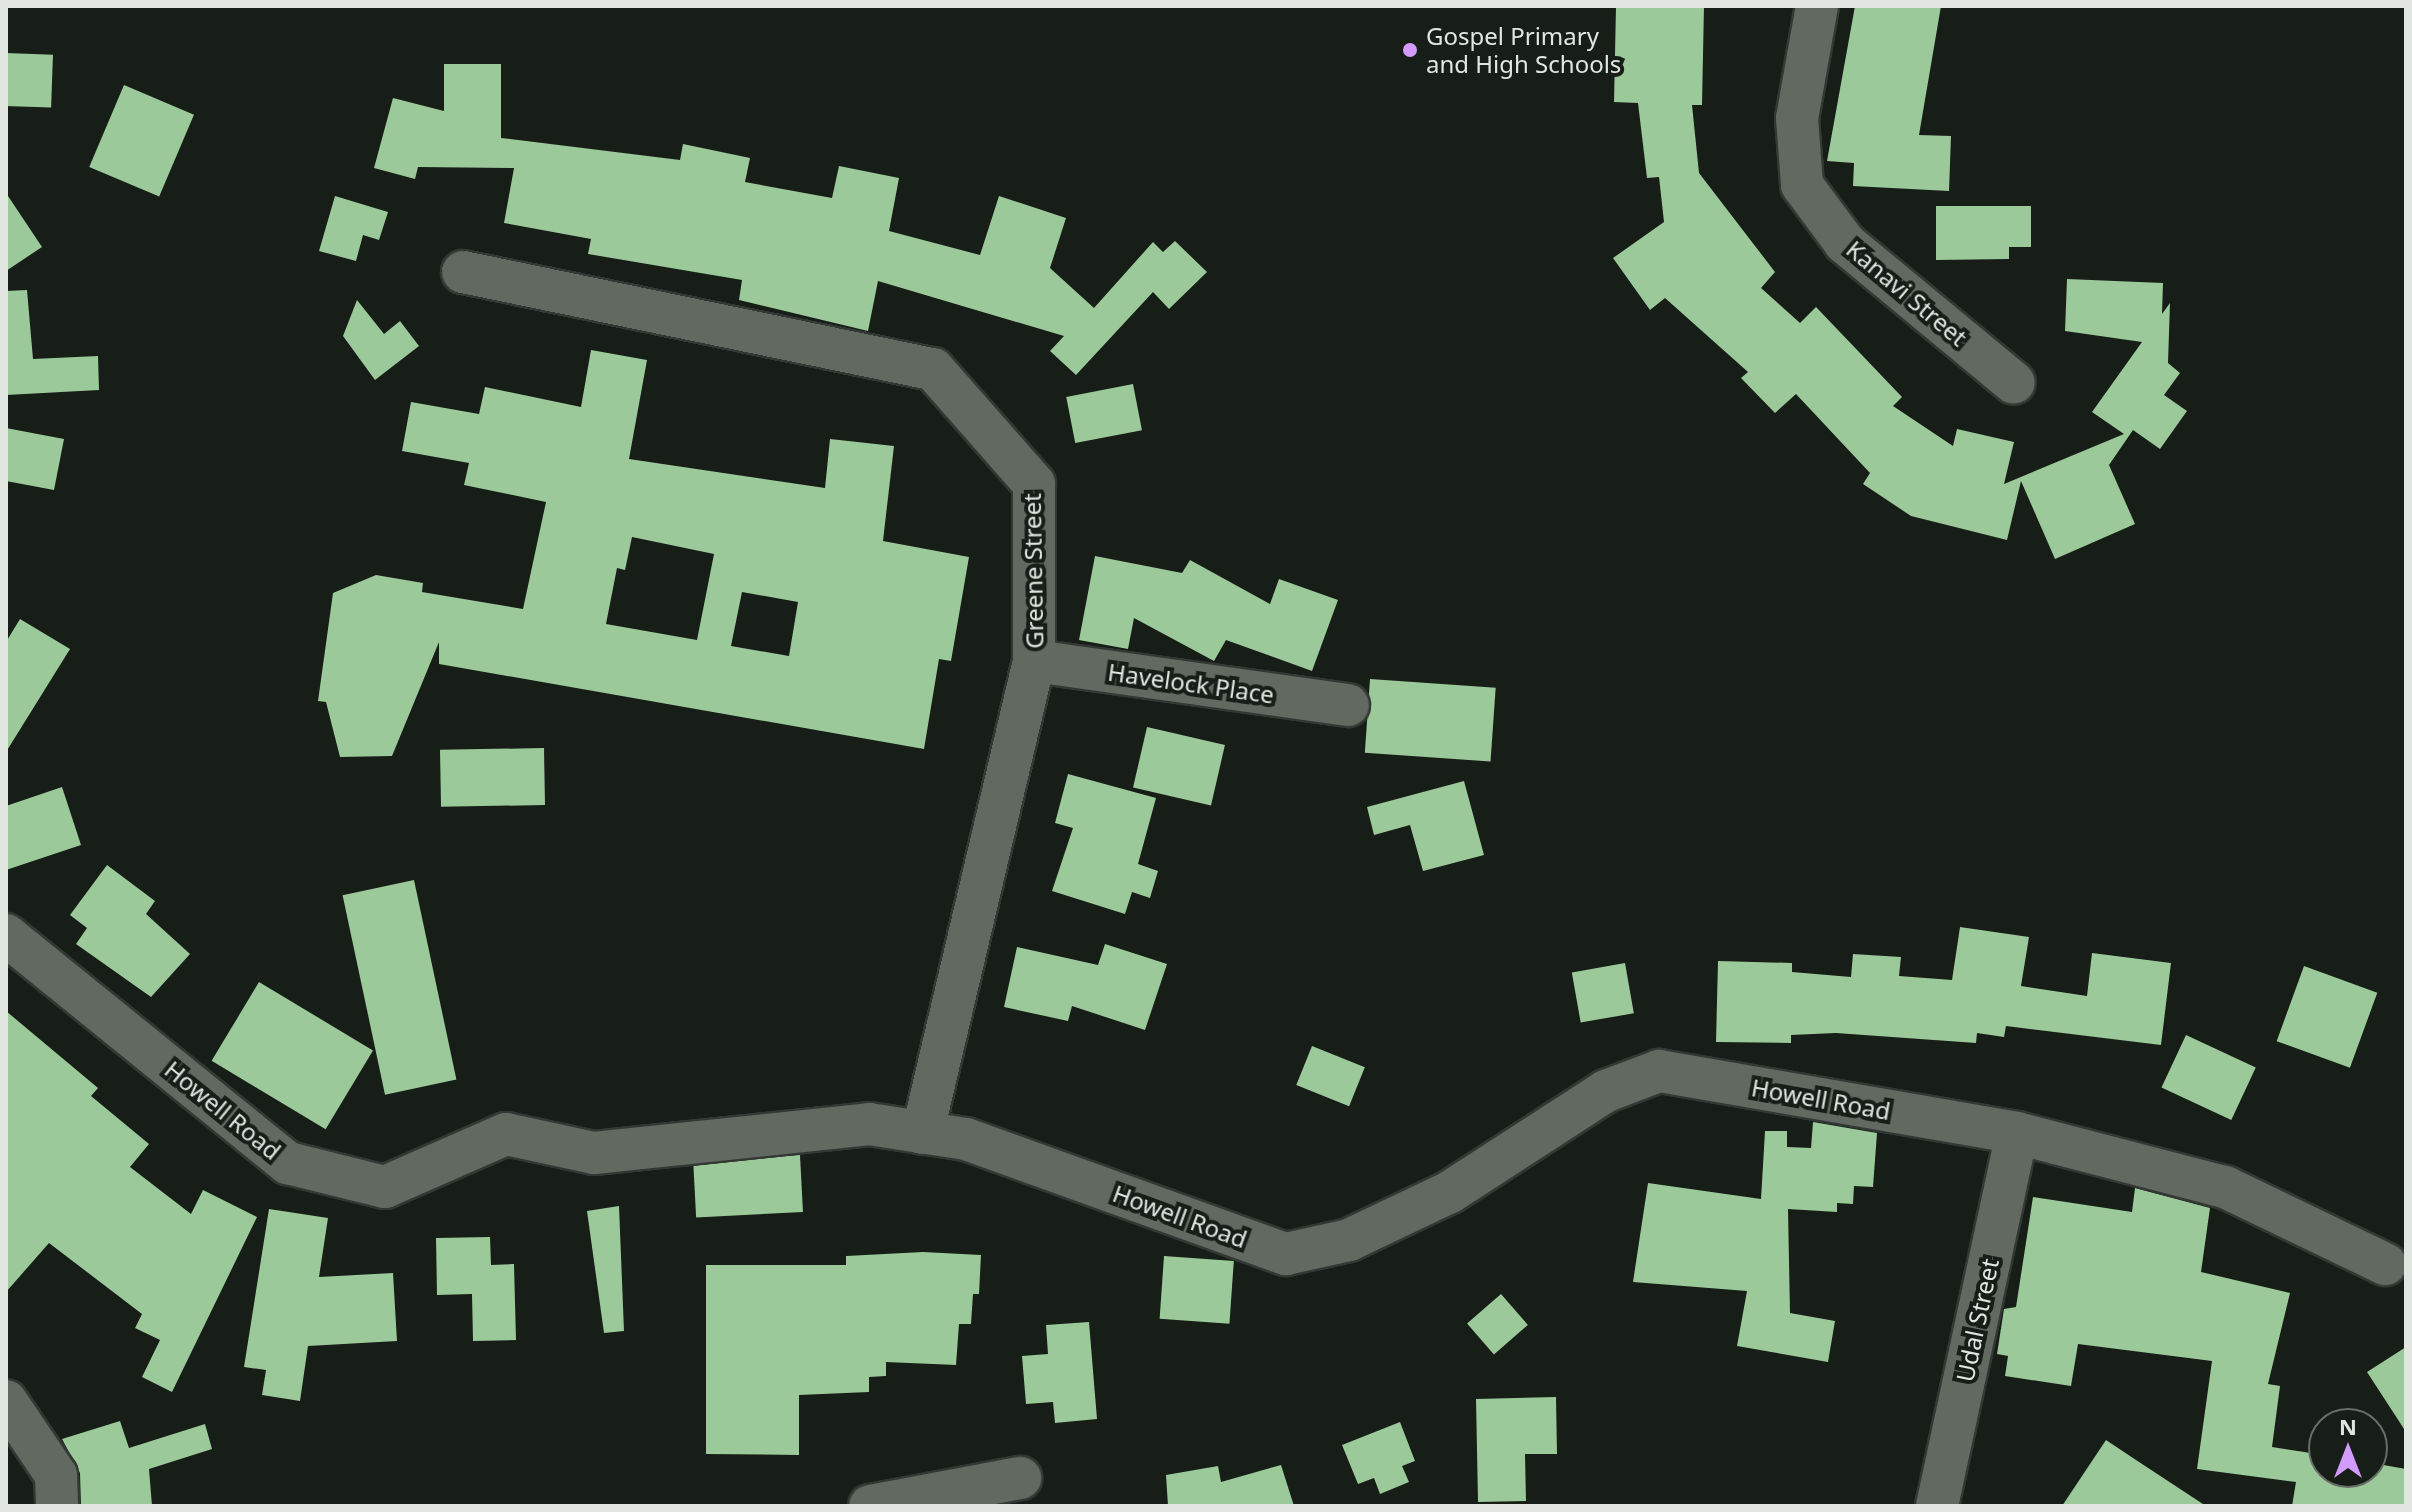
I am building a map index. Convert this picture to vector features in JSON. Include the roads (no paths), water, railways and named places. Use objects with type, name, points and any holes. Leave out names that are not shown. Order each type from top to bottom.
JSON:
[{"type":"street","name":"Kanavi Street","points":[[1817,6],[1797,118],[1802,185],[1845,243],[2014,383]]},
{"type":"street","name":"Greene Street","points":[[463,272],[933,369],[1034,484],[1034,661],[922,1133]]},
{"type":"street","name":"Havelock Place","points":[[1034,661],[1348,705]]},
{"type":"street","name":"Howell Road","points":[[8,940],[288,1163],[385,1187],[506,1134],[594,1153],[869,1124],[966,1139],[1286,1254],[1349,1240],[1450,1192],[1606,1091],[1659,1071],[2017,1133],[2225,1187],[2385,1264]]},
{"type":"street","name":"Udal Street","points":[[1937,1506],[2017,1133]]},
{"type":"street","points":[[6,1401],[56,1475],[57,1506]]},
{"type":"street","points":[[870,1506],[1020,1478]]},
{"type":"place","name":"Gospel Primary and High Schools","points":[[1410,50]]}]
